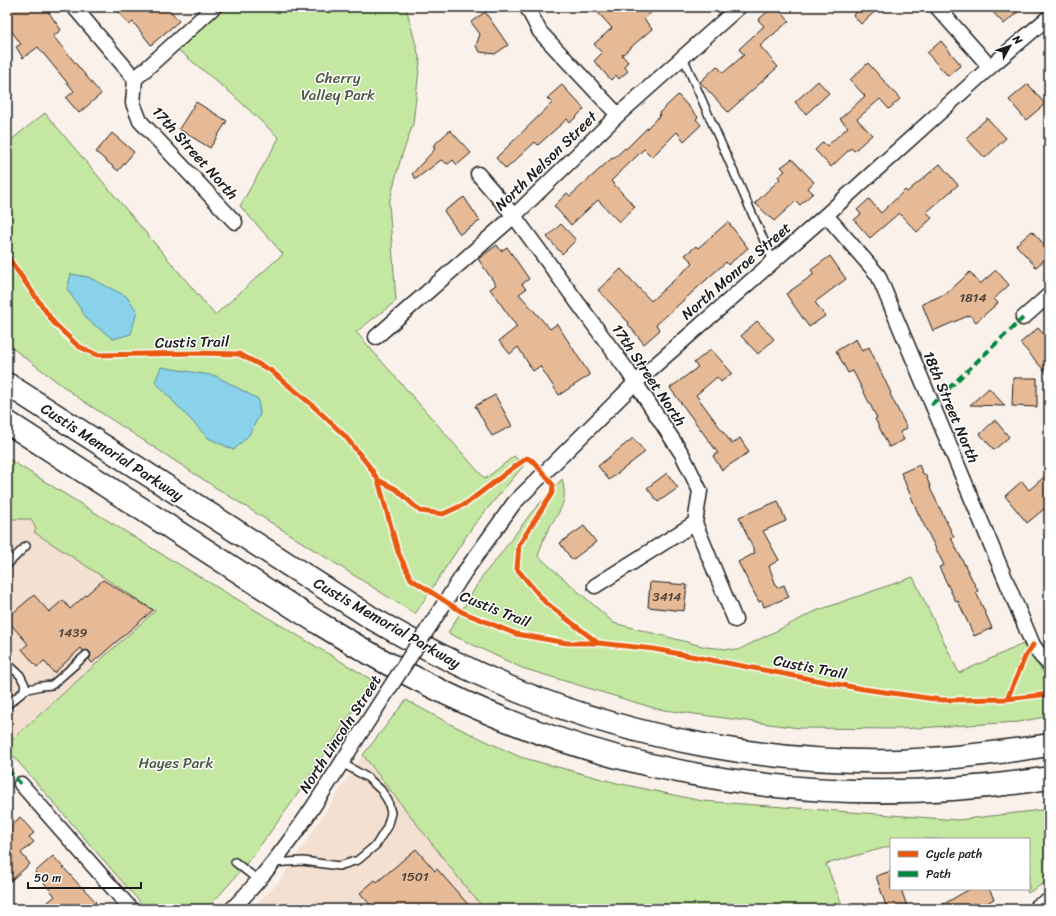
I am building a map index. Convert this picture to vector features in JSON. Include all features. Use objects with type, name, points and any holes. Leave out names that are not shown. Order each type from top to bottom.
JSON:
[{"type":"highway","name":"Custis Memorial Parkway","points":[[7,384],[348,604],[428,649],[520,692],[624,727],[678,740],[751,752],[814,759],[869,761],[925,759],[981,755],[1049,745]]},
{"type":"highway","points":[[7,422],[301,612],[361,648],[446,694],[503,719],[549,736],[609,755],[682,773],[736,782],[811,790],[842,792],[929,790],[984,786],[1049,778]]},
{"type":"main road","points":[[1039,909],[1049,904]]},
{"type":"street","points":[[74,7],[135,78],[214,7]]},
{"type":"street","points":[[527,7],[540,32],[618,115]]},
{"type":"street","name":"North Nelson Street","points":[[376,337],[514,216],[618,115],[739,7]]},
{"type":"street","points":[[938,7],[990,67]]},
{"type":"street","name":"North Monroe Street","points":[[466,570],[514,503],[636,382],[826,215],[990,67],[1049,17]]},
{"type":"street","name":"17th Street North","points":[[135,78],[133,103],[140,121],[234,222]]},
{"type":"street","name":"17th Street North","points":[[478,174],[514,216],[636,382],[682,454],[700,491],[695,523]]},
{"type":"street","name":"18th Street North","points":[[826,215],[878,275],[1033,645],[1049,664]]},
{"type":"street","points":[[1023,318],[1049,295]]},
{"type":"street","points":[[595,586],[695,523],[735,620]]},
{"type":"street","name":"North Lincoln Street","points":[[232,909],[272,863],[308,815],[466,570]]},
{"type":"street","points":[[22,784],[131,909]]},
{"type":"lane","points":[[683,57],[774,261]]},
{"type":"lane","points":[[7,565],[26,546]]},
{"type":"lane","points":[[7,705],[24,690],[52,685],[86,655]]},
{"type":"lane","points":[[7,663],[24,680],[24,690]]},
{"type":"lane","points":[[272,863],[303,862],[339,866],[358,860],[376,845],[387,827],[391,813],[388,801],[381,790],[368,778],[342,763]]},
{"type":"lane","points":[[235,862],[258,880]]},
{"type":"shaded area","points":[[7,517],[10,519],[31,519],[36,529],[34,532],[155,611],[7,743]]},
{"type":"shaded area","points":[[363,755],[468,890],[485,909],[251,909],[279,882]]},
{"type":"green space","name":"Cherry Valley Park","points":[[220,7],[406,7],[420,61],[413,124],[400,161],[389,203],[396,301],[356,332],[485,479],[514,456],[524,465],[473,526],[415,614],[218,489],[80,399],[7,344],[7,143],[45,113],[215,315],[283,254],[240,206],[279,138],[233,95],[176,48]]},
{"type":"green space","name":"Hayes Park","points":[[7,458],[155,550],[372,680],[342,728],[290,805],[240,871],[206,909],[146,909],[7,749],[7,744],[155,611],[34,532],[36,529],[31,519],[10,519],[7,517]]},
{"type":"green space","points":[[562,479],[564,488],[563,502],[546,535],[538,556],[614,623],[706,647],[738,650],[816,611],[913,577],[959,673],[1023,644],[1049,679],[1049,716],[1019,722],[900,729],[799,728],[657,709],[522,668],[448,633],[483,575],[531,513]]},
{"type":"green space","points":[[406,700],[450,724],[520,757],[617,783],[702,801],[958,820],[1049,809],[1049,880],[1028,893],[1026,890],[1030,890],[1030,838],[890,838],[890,846],[826,864],[843,907],[839,909],[485,909],[468,890],[363,755]]},
{"type":"water","points":[[71,274],[88,277],[126,296],[137,311],[131,334],[113,339],[88,320],[67,289]]},
{"type":"water","points":[[161,367],[216,376],[258,399],[260,414],[249,435],[234,450],[208,438],[155,382]]},
{"type":"building","points":[[7,7],[45,7],[61,30],[53,36],[101,94],[79,113],[66,98],[74,91],[38,47],[23,58],[16,47],[21,44],[7,25]]},
{"type":"building","points":[[114,7],[167,7],[179,21],[151,45],[133,22],[129,25]]},
{"type":"building","points":[[593,7],[657,7],[644,19],[652,29],[622,55],[628,62],[624,66],[628,71],[619,79],[616,75],[611,80],[594,61],[602,53],[594,44],[612,28]]},
{"type":"building","points":[[773,7],[777,7],[789,21],[760,46],[778,67],[728,112],[700,82],[717,66],[723,73],[744,55],[739,49],[764,26],[758,20]]},
{"type":"building","points":[[862,7],[880,7],[861,24],[853,15]]},
{"type":"building","points":[[988,7],[1023,7],[1004,24]]},
{"type":"building","points":[[485,12],[508,45],[495,54],[480,52],[476,46],[480,34],[471,22]]},
{"type":"building","points":[[941,41],[961,65],[948,76],[927,53]]},
{"type":"building","points":[[868,63],[900,99],[889,109],[880,99],[857,119],[872,135],[854,151],[851,148],[831,167],[815,150],[823,142],[827,146],[848,127],[840,119],[865,96],[850,80]]},
{"type":"building","points":[[818,81],[829,93],[806,114],[795,102]]},
{"type":"building","points":[[1028,84],[1045,104],[1026,120],[1009,100]]},
{"type":"building","points":[[562,85],[584,109],[570,123],[567,119],[538,145],[535,142],[506,169],[496,158],[552,103],[547,98]]},
{"type":"building","points":[[678,95],[698,117],[696,119],[701,125],[684,141],[677,132],[652,157],[644,149],[611,181],[635,207],[619,222],[598,200],[571,225],[554,206],[567,193],[570,196],[612,158],[613,159],[625,148],[626,149],[660,115],[659,113]]},
{"type":"building","points":[[196,102],[227,121],[210,148],[179,129]]},
{"type":"building","points":[[987,118],[1006,138],[985,158],[966,138]]},
{"type":"building","points":[[450,130],[471,153],[457,165],[453,160],[448,164],[441,160],[416,179],[412,174],[435,149],[433,146]]},
{"type":"building","points":[[112,133],[134,152],[118,171],[96,152]]},
{"type":"building","points":[[792,159],[814,182],[808,188],[813,193],[800,205],[796,201],[774,221],[755,203],[780,179],[778,177],[785,171],[781,167]]},
{"type":"building","points":[[940,164],[958,185],[927,212],[932,218],[917,232],[899,213],[870,238],[854,220],[861,214],[857,210],[869,199],[881,213],[905,190],[907,192]]},
{"type":"building","points":[[464,197],[480,221],[460,234],[444,211]]},
{"type":"building","points":[[728,222],[748,248],[728,265],[726,262],[656,325],[660,330],[644,344],[628,324],[629,323],[598,290],[621,269],[651,301],[693,263],[685,255],[696,246],[698,248]]},
{"type":"building","points":[[561,224],[576,240],[562,254],[547,237]]},
{"type":"building","points":[[1032,231],[1049,250],[1049,256],[1036,267],[1016,245]]},
{"type":"building","points":[[497,245],[501,251],[507,247],[529,279],[522,284],[526,289],[519,294],[550,329],[557,324],[590,375],[559,395],[540,366],[533,371],[518,347],[510,354],[499,341],[517,327],[490,289],[496,285],[478,259]]},
{"type":"building","points":[[830,256],[846,279],[815,302],[825,316],[809,327],[786,294],[814,274],[811,270]]},
{"type":"building","points":[[996,270],[1009,285],[994,299],[998,303],[976,322],[970,315],[933,331],[922,304],[947,293],[970,272],[980,284]]},
{"type":"building","points":[[757,321],[774,339],[758,354],[741,336]]},
{"type":"building","points":[[1038,328],[1049,340],[1049,376],[1020,343]]},
{"type":"building","points":[[856,339],[862,351],[869,347],[907,428],[900,432],[904,440],[889,447],[875,419],[877,418],[853,371],[848,373],[836,351]]},
{"type":"building","points":[[711,349],[732,373],[721,382],[717,377],[696,395],[732,444],[740,438],[749,452],[722,470],[713,456],[718,453],[670,388],[698,367],[694,363]]},
{"type":"building","points":[[1013,378],[1037,378],[1037,407],[1012,406]]},
{"type":"building","points":[[989,388],[1005,406],[970,405]]},
{"type":"building","points":[[495,395],[512,426],[492,436],[475,406]]},
{"type":"building","points":[[995,420],[1009,437],[994,450],[980,434]]},
{"type":"building","points":[[633,438],[645,452],[609,480],[598,466]]},
{"type":"building","points":[[919,465],[923,474],[925,474],[930,488],[954,537],[951,538],[978,591],[976,592],[992,628],[974,636],[958,601],[956,602],[939,567],[944,565],[918,513],[901,473]]},
{"type":"building","points":[[667,473],[678,488],[658,502],[647,488]]},
{"type":"building","points":[[1049,473],[1049,505],[1027,523],[1005,496],[1022,481],[1029,490]]},
{"type":"building","points":[[778,501],[786,521],[763,531],[779,560],[769,566],[777,588],[784,585],[789,597],[764,607],[762,601],[759,602],[738,562],[755,553],[739,517]]},
{"type":"building","points":[[584,526],[596,542],[572,560],[560,543]]},
{"type":"building","points":[[103,580],[153,610],[92,663],[89,659],[91,656],[90,652],[87,650],[83,651],[81,648],[54,673],[44,661],[37,667],[22,649],[28,644],[7,620],[7,618],[34,595],[49,612],[63,600],[70,609]]},
{"type":"building","points":[[650,582],[687,585],[684,611],[648,607]]},
{"type":"building","points":[[20,817],[34,833],[29,837],[34,842],[21,853],[30,864],[7,884],[7,830]]},
{"type":"building","points":[[416,849],[435,871],[437,869],[472,909],[374,909],[360,893],[375,880],[377,882]]},
{"type":"building","points":[[53,856],[96,902],[88,909],[40,909],[55,896],[35,872]]},
{"type":"building","points":[[890,871],[890,890],[901,890],[908,909],[887,909],[876,876]]},
{"type":"building","points":[[968,890],[990,890],[994,899],[977,909],[935,909]]},
{"type":"marked path","points":[[931,405],[1023,318]]},
{"type":"marked path","points":[[7,769],[21,784]]},
{"type":"cycle path","name":"Custis Trail","points":[[7,256],[54,323],[78,346],[97,355],[198,353],[239,354],[270,370],[311,404],[345,436],[369,466],[378,480],[398,552],[411,579],[462,612],[516,634],[567,643],[598,643],[654,649],[863,689],[942,700],[1007,699],[1049,694]]},
{"type":"cycle path","points":[[378,480],[396,489],[420,511],[443,514],[467,503],[527,458],[533,461],[553,485],[552,493],[519,545],[517,569],[545,602],[598,643]]},
{"type":"cycle path","points":[[1007,699],[1026,655],[1033,645]]}]
